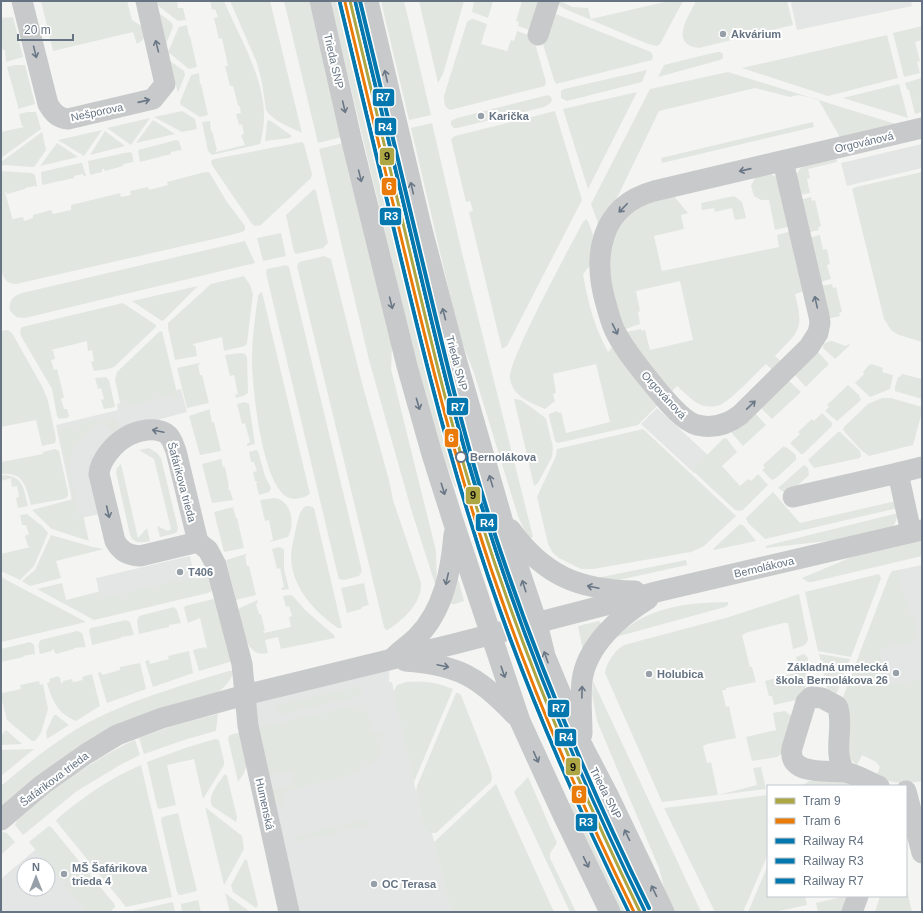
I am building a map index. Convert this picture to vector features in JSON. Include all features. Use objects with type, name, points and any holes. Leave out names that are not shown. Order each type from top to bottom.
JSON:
[{"type":"street","name":"Nešporova","points":[[22,1],[48,104],[54,114],[64,119],[153,99],[166,84],[146,1]]},
{"type":"street","name":"Trieda SNP","points":[[320,1],[351,138],[407,366],[454,527],[520,721],[610,912]]},
{"type":"street","name":"Trieda SNP","points":[[368,1],[423,234],[454,352],[502,518],[537,623],[546,656],[582,745],[608,795],[664,912]]},
{"type":"street","points":[[538,35],[549,1]]},
{"type":"street","name":"Orgovánová","points":[[783,161],[819,316],[820,323],[818,334],[809,348],[740,415],[729,423],[698,426],[686,420],[665,399],[634,360],[616,333],[611,322],[600,281],[600,260],[602,242],[609,226],[622,207],[632,199],[643,194],[922,128]]},
{"type":"street","name":"Šafárikova trieda","points":[[198,542],[140,556],[125,553],[118,546],[115,541],[99,474],[99,467],[106,455],[124,438],[147,430],[163,432],[168,435],[173,443],[198,542],[208,550],[219,572],[242,664],[245,695]]},
{"type":"street","points":[[793,497],[922,467]]},
{"type":"street","points":[[898,473],[916,531]]},
{"type":"street","points":[[502,518],[531,554],[549,569],[565,579],[602,589],[660,591]]},
{"type":"street","points":[[390,660],[417,637],[425,628],[442,596],[450,570],[454,527]]},
{"type":"street","name":"Bernolákova","points":[[537,623],[660,591],[916,531]]},
{"type":"street","points":[[582,745],[582,680],[589,660],[597,646],[613,626],[630,611],[660,591]]},
{"type":"street","name":"Šafárikova trieda","points":[[1,820],[42,785],[100,744],[118,735],[162,718],[245,695],[537,623]]},
{"type":"street","name":"Trieda SNP","points":[[390,660],[439,665],[461,672],[479,681],[520,721]]},
{"type":"street","name":"Humenská","points":[[245,695],[248,726],[289,912]]},
{"type":"street","points":[[845,772],[877,785]]},
{"type":"street","points":[[907,791],[922,787]]},
{"type":"street","points":[[907,795],[922,853]]},
{"type":"street","points":[[852,912],[858,897]]},
{"type":"shaded area","points":[[41,1],[127,1],[132,20],[146,29],[145,36],[143,40],[137,44],[133,32],[53,51]]},
{"type":"shaded area","points":[[157,1],[177,1],[177,8],[183,8],[186,20],[178,21],[156,4]]},
{"type":"shaded area","points":[[210,1],[224,1],[252,63],[262,96],[264,113],[262,138],[260,144],[212,155],[208,151],[202,122],[210,121],[211,131],[217,150],[216,152],[245,145],[241,135],[244,134],[242,124],[239,125],[236,114],[241,113],[240,107],[238,105],[233,86],[230,86],[225,66],[228,66],[222,38],[219,39],[214,18],[218,17],[215,9],[212,10]]},
{"type":"shaded area","points":[[230,1],[270,1],[302,133],[273,118],[266,110],[257,63]]},
{"type":"shaded area","points":[[284,1],[309,1],[342,137],[318,143]]},
{"type":"shaded area","points":[[330,1],[361,1],[453,387],[471,451],[465,453],[461,438],[444,443],[457,487],[455,487],[437,438],[419,373]]},
{"type":"shaded area","points":[[381,1],[404,1],[431,115],[409,120]]},
{"type":"shaded area","points":[[419,1],[464,1],[443,74],[438,83]]},
{"type":"shaded area","points":[[474,1],[493,1],[488,18],[472,12]]},
{"type":"shaded area","points":[[522,1],[541,1],[529,30],[518,26],[519,22],[516,21]]},
{"type":"shaded area","points":[[557,1],[561,1],[572,7],[588,8],[591,19],[669,1],[683,1],[660,44],[657,46],[648,44],[565,9],[560,6]]},
{"type":"shaded area","points":[[696,1],[787,1],[793,25],[699,48],[690,45],[685,41],[683,36],[683,29]]},
{"type":"shaded area","points":[[796,1],[911,1],[912,6],[797,30],[791,3]]},
{"type":"shaded area","points":[[551,12],[651,52],[653,56],[652,60],[556,84],[542,41]]},
{"type":"shaded area","points":[[159,13],[172,23],[173,27],[166,44]]},
{"type":"shaded area","points":[[13,17],[23,57],[6,62],[5,50],[3,50],[1,41],[1,18]]},
{"type":"shaded area","points":[[473,19],[487,24],[481,44],[507,51],[511,40],[514,41],[517,31],[531,36],[535,43],[546,82],[545,86],[450,110],[448,109],[445,104],[444,96],[467,22]]},
{"type":"shaded area","points":[[187,25],[197,67],[189,69],[168,52],[179,27]]},
{"type":"shaded area","points":[[922,26],[922,40],[915,42],[920,61],[917,62],[920,73],[904,77],[893,33]]},
{"type":"shaded area","points":[[887,35],[898,78],[828,96],[742,68]]},
{"type":"shaded area","points":[[717,52],[723,54],[723,58],[720,60],[658,77],[664,65]]},
{"type":"shaded area","points":[[170,61],[184,71],[185,75],[178,93]]},
{"type":"shaded area","points":[[25,65],[35,104],[18,109],[7,67]]},
{"type":"shaded area","points":[[647,70],[642,82],[567,101],[561,98],[561,91],[564,89]]},
{"type":"shaded area","points":[[728,72],[810,97],[798,95],[790,97],[755,88],[659,111],[601,231],[591,204],[650,89]]},
{"type":"shaded area","points":[[199,73],[200,84],[208,115],[200,117],[181,105],[180,102],[191,75]]},
{"type":"shaded area","points":[[921,78],[922,112],[915,114],[909,90],[907,89],[905,83]]},
{"type":"shaded area","points":[[899,84],[908,118],[843,98]]},
{"type":"shaded area","points":[[637,92],[588,189],[563,109]]},
{"type":"shaded area","points":[[548,95],[551,97],[552,101],[544,107],[457,128],[454,128],[451,125],[451,121],[457,118]]},
{"type":"shaded area","points":[[819,100],[899,125],[841,139]]},
{"type":"shaded area","points":[[182,111],[195,119],[197,129],[182,132],[154,117]]},
{"type":"shaded area","points":[[555,111],[582,200],[507,346],[502,349],[469,212],[473,211],[470,201],[466,202],[451,139],[455,136]]},
{"type":"shaded area","points":[[36,112],[41,129],[1,158],[1,132],[24,127],[22,126],[19,114]]},
{"type":"shaded area","points":[[150,118],[131,145],[107,128]]},
{"type":"shaded area","points":[[153,120],[175,134],[136,143]]},
{"type":"shaded area","points":[[268,120],[292,136],[290,138],[265,141]]},
{"type":"shaded area","points":[[813,122],[814,127],[662,163],[661,158]]},
{"type":"shaded area","points":[[432,123],[462,253],[533,537],[528,539],[518,516],[474,373],[460,338],[411,128]]},
{"type":"shaded area","points":[[102,130],[84,156],[58,140]]},
{"type":"shaded area","points":[[105,131],[125,146],[90,155]]},
{"type":"shaded area","points":[[42,132],[46,150],[34,167],[1,165],[1,162]]},
{"type":"shaded area","points":[[176,140],[179,141],[182,151],[171,152],[171,154],[140,162],[138,150]]},
{"type":"shaded area","points":[[302,142],[304,144],[312,174],[311,178],[261,225],[255,226],[252,224],[212,165],[211,161],[214,159]]},
{"type":"shaded area","points":[[57,143],[78,157],[40,166]]},
{"type":"shaded area","points":[[343,143],[392,345],[391,369],[436,551],[437,590],[411,509],[369,360],[319,149]]},
{"type":"shaded area","points":[[922,144],[922,168],[847,186],[841,163]]},
{"type":"shaded area","points":[[129,152],[132,153],[134,164],[133,162],[123,164],[123,166],[105,171],[102,169],[102,172],[90,175],[88,161]]},
{"type":"shaded area","points":[[836,157],[837,162],[808,169],[810,178],[807,179],[810,193],[800,195],[795,177],[800,169],[804,166]]},
{"type":"shaded area","points":[[82,163],[86,176],[83,174],[74,176],[74,178],[42,185],[41,172]]},
{"type":"shaded area","points":[[1,171],[32,173],[35,175],[37,187],[25,188],[7,194],[5,192],[13,221],[13,219],[23,217],[24,221],[33,218],[33,215],[51,210],[53,214],[71,210],[71,205],[120,193],[121,197],[131,195],[130,191],[148,187],[149,190],[168,185],[167,182],[205,172],[206,174],[206,172],[209,172],[227,202],[245,226],[245,230],[227,236],[13,284],[6,280],[1,271]]},
{"type":"shaded area","points":[[922,172],[922,342],[899,335],[891,330],[884,319],[852,189]]},
{"type":"shaded area","points":[[770,174],[779,178],[792,226],[775,230],[769,200],[761,200],[754,196],[751,186],[756,176]]},
{"type":"shaded area","points":[[314,189],[316,191],[328,243],[323,248],[296,254],[294,252],[286,215]]},
{"type":"shaded area","points":[[672,194],[688,213],[681,215],[684,229],[654,236],[662,271],[779,247],[777,235],[792,231],[805,291],[795,294],[799,315],[798,329],[775,356],[784,364],[775,373],[766,364],[731,398],[718,406],[701,405],[691,399],[677,386],[669,394],[626,332],[641,329],[642,331],[645,330],[650,350],[693,340],[680,281],[636,291],[640,311],[638,312],[640,324],[626,329],[623,329],[608,284],[610,243],[631,210]]},
{"type":"shaded area","points":[[734,196],[742,202],[746,218],[735,220],[732,208],[715,212],[714,208],[702,210],[701,203]]},
{"type":"shaded area","points":[[811,197],[812,201],[815,200],[821,226],[818,227],[819,230],[810,232],[799,200]]},
{"type":"shaded area","points":[[586,219],[596,243],[593,262],[583,274],[589,305],[595,324],[608,352],[615,344],[660,403],[638,425],[558,443],[555,441],[549,414],[557,411],[558,413],[561,412],[566,433],[610,422],[596,364],[553,374],[556,393],[553,394],[555,401],[545,409],[518,395],[510,379],[518,351],[566,254]]},
{"type":"shaded area","points":[[281,233],[286,256],[263,261],[257,238]]},
{"type":"shaded area","points":[[820,235],[823,250],[827,249],[830,264],[827,265],[831,279],[820,282],[809,238]]},
{"type":"shaded area","points":[[245,241],[255,263],[25,318],[16,317],[10,311],[12,299],[22,293]]},
{"type":"shaded area","points":[[324,256],[331,259],[393,500],[421,583],[419,597],[411,610],[406,616],[388,630],[384,627],[297,266],[299,262]]},
{"type":"shaded area","points":[[286,265],[289,267],[362,571],[359,576],[344,580],[339,579],[338,576],[266,273],[267,269]]},
{"type":"shaded area","points":[[244,276],[250,285],[253,294],[247,343],[245,346],[224,351],[222,337],[193,344],[193,346],[195,345],[197,356],[175,360],[168,323],[211,284]]},
{"type":"shaded area","points":[[832,284],[833,288],[836,287],[842,312],[839,313],[840,316],[828,319],[821,286]]},
{"type":"shaded area","points":[[198,286],[162,321],[132,301]]},
{"type":"shaded area","points":[[262,292],[310,494],[305,497],[293,499],[287,497],[278,488],[271,474],[260,434],[256,412],[252,360],[253,336],[258,296]]},
{"type":"shaded area","points":[[123,303],[156,325],[156,327],[114,367],[108,369],[94,371],[91,362],[94,361],[92,350],[88,351],[87,341],[51,350],[53,350],[55,359],[51,360],[54,370],[57,369],[64,397],[61,399],[64,409],[67,409],[69,416],[67,418],[59,419],[57,416],[52,389],[21,336],[20,330],[22,327]]},
{"type":"shaded area","points":[[8,330],[12,333],[43,388],[48,401],[56,438],[55,443],[42,446],[36,420],[1,427],[1,331]]},
{"type":"shaded area","points":[[162,331],[179,401],[174,403],[172,395],[121,408],[115,379],[117,372],[159,332]]},
{"type":"shaded area","points":[[832,341],[846,346],[849,344],[850,345],[835,359],[823,348],[825,343]]},
{"type":"shaded area","points":[[818,352],[829,364],[806,387],[794,374]]},
{"type":"shaded area","points":[[245,354],[247,357],[248,393],[236,398],[235,395],[238,394],[234,375],[230,376],[225,355]]},
{"type":"shaded area","points":[[199,363],[200,375],[202,375],[209,403],[187,408],[177,368]]},
{"type":"shaded area","points":[[872,364],[883,368],[882,372],[893,375],[890,389],[870,397],[855,383],[864,374],[863,372],[869,365]]},
{"type":"shaded area","points":[[902,374],[922,379],[922,399],[895,391],[898,377]]},
{"type":"shaded area","points":[[106,377],[109,380],[115,407],[104,409],[101,400],[104,399],[101,388],[98,389],[95,378]]},
{"type":"shaded area","points":[[787,379],[801,392],[772,419],[759,406]]},
{"type":"shaded area","points":[[848,385],[859,395],[861,400],[837,421],[825,411],[829,407],[827,405]]},
{"type":"shaded area","points":[[181,389],[187,412],[123,429],[91,471],[100,514],[76,519],[56,425],[118,410],[117,404]]},
{"type":"shaded area","points":[[882,398],[891,398],[922,407],[922,412],[913,445],[869,456],[861,450],[843,430],[844,427],[868,404]]},
{"type":"shaded area","points":[[514,399],[521,400],[546,419],[553,447],[552,457],[538,483],[534,486]]},
{"type":"shaded area","points":[[245,402],[249,404],[255,444],[247,446],[250,442],[245,423],[242,424],[237,404]]},
{"type":"shaded area","points":[[657,408],[710,457],[694,473],[641,424]]},
{"type":"shaded area","points":[[210,409],[212,422],[214,422],[221,451],[200,455],[189,416]]},
{"type":"shaded area","points":[[755,413],[766,425],[743,446],[731,432]]},
{"type":"shaded area","points":[[822,413],[832,423],[832,426],[803,454],[801,454],[790,443],[800,434],[798,432],[812,419],[814,421]]},
{"type":"shaded area","points":[[111,417],[117,422],[119,427],[114,432],[102,420],[73,450],[69,467],[79,516],[83,515],[89,541],[52,529],[32,510],[73,499],[59,430]]},
{"type":"shaded area","points":[[643,429],[736,516],[704,546],[691,552],[593,569],[581,569],[559,558],[553,553],[548,544],[537,497],[556,456],[557,449]]},
{"type":"shaded area","points":[[838,432],[840,432],[860,451],[860,458],[814,468],[808,460]]},
{"type":"shaded area","points":[[724,438],[727,439],[737,452],[722,466],[740,486],[748,479],[751,481],[758,474],[768,485],[743,510],[740,511],[735,510],[692,470]]},
{"type":"shaded area","points":[[784,446],[796,455],[796,460],[772,480],[762,470],[765,468],[763,465]]},
{"type":"shaded area","points":[[149,448],[157,453],[161,458],[178,528],[177,532],[173,534],[160,537],[157,526],[168,531],[171,529],[154,459],[139,450]]},
{"type":"shaded area","points":[[55,449],[59,451],[68,496],[64,499],[31,505],[23,482],[15,475],[1,474],[1,462],[43,454],[43,452]]},
{"type":"shaded area","points":[[256,450],[258,451],[265,476],[271,488],[269,492],[259,495],[256,483],[258,482],[255,481],[253,472],[257,471],[254,462],[251,462],[249,452]]},
{"type":"shaded area","points":[[221,459],[223,467],[225,467],[228,488],[233,500],[212,503],[202,464]]},
{"type":"shaded area","points":[[121,464],[138,538],[147,528],[150,541],[138,542],[130,535],[116,472],[117,468]]},
{"type":"shaded area","points":[[804,465],[808,468],[809,475],[795,488],[784,492],[778,488]]},
{"type":"shaded area","points":[[5,475],[16,478],[20,481],[28,506],[18,508],[16,498],[19,497],[17,486],[12,487],[12,478],[1,481],[1,476]]},
{"type":"shaded area","points":[[773,492],[800,523],[896,501],[898,508],[765,539],[748,523],[746,518]]},
{"type":"shaded area","points":[[274,498],[285,503],[290,513],[291,526],[288,537],[270,542],[273,540],[269,520],[265,521],[260,500]]},
{"type":"shaded area","points":[[306,506],[314,508],[342,628],[338,628],[329,622],[307,599],[296,580],[293,570],[291,559],[294,539],[299,516]]},
{"type":"shaded area","points":[[233,507],[244,548],[224,552],[214,512]]},
{"type":"shaded area","points":[[898,513],[892,528],[845,539],[766,548],[766,546],[769,545]]},
{"type":"shaded area","points":[[27,514],[48,533],[34,566],[20,580],[1,571],[1,554],[30,547],[28,546],[25,536],[29,534],[26,525],[22,525],[20,515]]},
{"type":"shaded area","points":[[740,524],[744,526],[756,541],[713,549]]},
{"type":"shaded area","points":[[51,535],[104,549],[56,561],[61,578],[30,586],[22,581],[35,570]]},
{"type":"shaded area","points":[[922,539],[922,556],[812,582],[808,582],[802,578],[859,554]]},
{"type":"shaded area","points":[[279,547],[284,549],[284,569],[289,589],[282,590],[281,588],[284,587],[280,568],[277,569],[272,549]]},
{"type":"shaded area","points":[[246,554],[247,566],[249,566],[256,595],[236,600],[226,560]]},
{"type":"shaded area","points":[[190,556],[195,579],[101,602],[96,578]]},
{"type":"shaded area","points":[[686,560],[687,565],[619,580],[591,579]]},
{"type":"shaded area","name":"Základná umelecká škola Bernolákova 26","points":[[922,565],[922,775],[866,659],[893,571]]},
{"type":"shaded area","name":"Základná umelecká škola Bernolákova 26","points":[[892,571],[898,571],[903,593],[914,620],[919,640],[879,650],[887,686],[922,678],[922,781],[909,783],[893,782],[876,777],[880,767],[876,762],[862,755],[857,765],[849,758],[846,702],[843,697]]},
{"type":"shaded area","points":[[879,574],[881,578],[851,657],[818,651],[805,592]]},
{"type":"shaded area","points":[[211,575],[215,589],[208,593],[94,620],[37,589],[62,583],[66,600],[101,591],[103,598],[174,581],[175,583]]},
{"type":"shaded area","points":[[1,577],[86,622],[1,642]]},
{"type":"shaded area","points":[[457,579],[464,601],[450,604]]},
{"type":"shaded area","points":[[364,583],[369,607],[368,605],[362,607],[361,609],[347,613],[341,588]]},
{"type":"shaded area","points":[[799,594],[808,639],[805,645],[793,649],[788,623],[783,623],[742,635],[750,667],[752,667],[756,682],[722,690],[726,707],[729,706],[736,738],[703,746],[707,763],[711,762],[718,795],[662,802],[605,673],[607,665],[614,653],[624,645],[729,617]]},
{"type":"shaded area","points":[[283,596],[293,596],[305,610],[334,635],[335,638],[281,649],[278,637],[265,640],[268,653],[254,651],[249,646],[243,632],[238,609],[257,600],[258,603],[256,604],[259,614],[261,614],[265,631],[263,631],[264,633],[291,627],[289,617],[292,616],[289,606],[286,607]]},
{"type":"shaded area","points":[[217,598],[233,661],[199,671],[193,650],[205,647],[205,649],[207,648],[200,618],[188,623],[184,608],[185,606]]},
{"type":"shaded area","points":[[728,602],[728,605],[725,607],[616,637],[641,619],[668,608],[682,605]]},
{"type":"shaded area","points":[[174,607],[177,610],[181,624],[169,625],[169,627],[139,634],[137,621],[139,616]]},
{"type":"shaded area","points":[[126,620],[130,622],[134,635],[92,645],[89,630],[91,628]]},
{"type":"shaded area","points":[[599,621],[602,624],[583,650],[578,626]]},
{"type":"shaded area","points":[[77,631],[82,633],[86,647],[74,648],[56,654],[52,649],[52,651],[40,654],[39,644],[41,640]]},
{"type":"shaded area","points":[[30,642],[34,645],[34,655],[23,656],[24,657],[1,662],[1,649]]},
{"type":"shaded area","points":[[189,651],[193,673],[153,687],[145,661],[149,660],[150,664],[169,659],[168,656]]},
{"type":"shaded area","points":[[804,654],[808,658],[805,690],[796,700],[774,705],[772,696],[769,696],[765,681],[799,672],[796,657]]},
{"type":"shaded area","points":[[819,654],[850,659],[836,695],[828,691]]},
{"type":"shaded area","points":[[390,660],[389,682],[392,682],[424,828],[428,833],[432,833],[451,912],[289,912],[245,695]]},
{"type":"shaded area","points":[[140,663],[146,689],[107,703],[98,673],[101,672],[102,675],[120,670],[120,667]]},
{"type":"shaded area","points":[[233,671],[232,675],[226,685],[218,692],[174,704],[1,807],[1,786],[39,755],[81,727],[110,712],[139,700]]},
{"type":"shaded area","points":[[92,674],[100,706],[76,721],[60,710],[51,695],[47,683],[50,682],[49,679],[58,676],[59,678],[60,677],[61,683],[63,683],[63,681],[72,679],[73,682],[83,680],[82,677]]},
{"type":"shaded area","points":[[39,681],[40,685],[43,684],[48,709],[41,733],[35,741],[32,741],[7,720],[1,692],[21,689],[20,685]]},
{"type":"shaded area","points":[[593,681],[701,912],[672,912],[659,868],[597,721],[592,694]]},
{"type":"shaded area","points":[[406,682],[430,682],[453,689],[414,782],[394,695],[397,685]]},
{"type":"shaded area","points":[[359,686],[362,689],[362,692],[356,697],[282,714],[275,710],[275,706]]},
{"type":"shaded area","points":[[456,693],[461,695],[492,778],[491,782],[436,833],[428,833],[424,828],[416,792],[417,786]]},
{"type":"shaded area","points":[[366,703],[372,732],[382,731],[382,748],[375,760],[367,766],[358,769],[359,773],[281,792],[284,807],[279,806],[274,799],[272,790],[295,784],[293,771],[269,776],[258,728]]},
{"type":"shaded area","points":[[785,711],[793,717],[782,754],[777,757],[752,761],[746,737],[776,730],[773,713]]},
{"type":"shaded area","points":[[218,714],[216,731],[187,739],[144,754],[139,738],[175,725]]},
{"type":"shaded area","points":[[54,715],[69,725],[47,739],[46,732]]},
{"type":"shaded area","points":[[6,730],[22,744],[1,745],[1,736]]},
{"type":"shaded area","points":[[241,732],[247,765],[238,782],[228,738],[230,735]]},
{"type":"shaded area","points":[[215,739],[219,740],[224,765],[203,799],[194,759],[167,765],[176,805],[159,809],[147,762]]},
{"type":"shaded area","points":[[135,740],[140,755],[120,765],[77,791],[23,835],[15,825],[20,817],[49,792],[89,765]]},
{"type":"shaded area","points":[[34,749],[1,776],[1,750]]},
{"type":"shaded area","points":[[141,765],[172,897],[126,907],[56,821],[67,810],[97,788]]},
{"type":"shaded area","points":[[761,767],[766,789],[718,795],[757,785],[753,768]]},
{"type":"shaded area","points":[[225,774],[227,776],[237,817],[236,822],[212,806],[211,802],[214,789]]},
{"type":"shaded area","points":[[528,777],[557,843],[550,853],[550,858],[576,912],[570,912],[514,792]]},
{"type":"shaded area","points":[[809,781],[834,781],[855,785],[803,785]]},
{"type":"shaded area","points":[[496,784],[554,912],[451,912],[434,842]]},
{"type":"shaded area","points":[[589,793],[652,912],[620,912],[567,804],[573,802],[579,816],[595,809]]},
{"type":"shaded area","points":[[767,795],[767,856],[743,912],[715,912],[664,808]]},
{"type":"shaded area","points":[[205,807],[242,836],[244,849],[224,885]]},
{"type":"shaded area","points":[[178,813],[197,891],[181,895],[177,892],[161,821],[162,817]]},
{"type":"shaded area","points":[[367,819],[370,821],[368,825],[297,842],[293,840],[296,836]]},
{"type":"shaded area","points":[[49,826],[52,828],[115,905],[115,907],[110,912],[80,912],[84,908],[56,874],[56,857],[42,857],[29,842]]},
{"type":"shaded area","points":[[1,833],[7,833],[15,842],[1,855]]},
{"type":"shaded area","name":"MŠ Šafárikova trieda 4","points":[[49,838],[111,912],[1,912],[1,879],[16,866],[16,897],[56,897],[56,857],[27,857]]},
{"type":"shaded area","points":[[245,859],[247,860],[258,905],[256,908],[233,892],[231,885]]},
{"type":"shaded area","points":[[767,867],[767,897],[805,897],[807,905],[774,912],[748,912]]},
{"type":"shaded area","points":[[907,890],[912,912],[875,912],[880,897],[907,897]]},
{"type":"shaded area","points":[[225,893],[250,912],[230,912]]},
{"type":"shaded area","points":[[842,897],[852,897],[847,912],[818,912],[816,903]]},
{"type":"shaded area","points":[[198,900],[201,912],[182,912],[181,904]]},
{"type":"shaded area","points":[[173,902],[175,912],[128,912]]},
{"type":"tram line","name":"9","points":[[350,1],[423,309],[468,481],[513,617],[532,667],[594,815],[640,912]]},
{"type":"tram line","name":"6","points":[[345,2],[427,344],[454,448],[490,567],[526,667],[546,717],[588,815],[634,912]]},
{"type":"rail line","name":"R4","points":[[355,1],[445,378],[473,480],[500,565],[536,665],[556,715],[598,813],[644,910]]},
{"type":"rail line","name":"R7","points":[[360,1],[450,377],[488,513],[522,614],[561,714],[603,811],[649,908]]},
{"type":"rail line","name":"R3","points":[[340,3],[431,380],[449,448],[485,567],[502,618],[541,717],[583,815],[629,912]]},
{"type":"place","name":"Akvárium","points":[[723,34]]},
{"type":"place","name":"Karička","points":[[481,116]]},
{"type":"place","name":"Bernolákova","points":[[461,457]]},
{"type":"place","name":"T406","points":[[180,572]]},
{"type":"place","name":"Základná umelecká škola Bernolákova 26","points":[[896,673]]},
{"type":"place","name":"Holubica","points":[[649,674]]},
{"type":"place","name":"MŠ Šafárikova trieda 4","points":[[64,874]]},
{"type":"place","name":"OC Terasa","points":[[374,884]]}]
